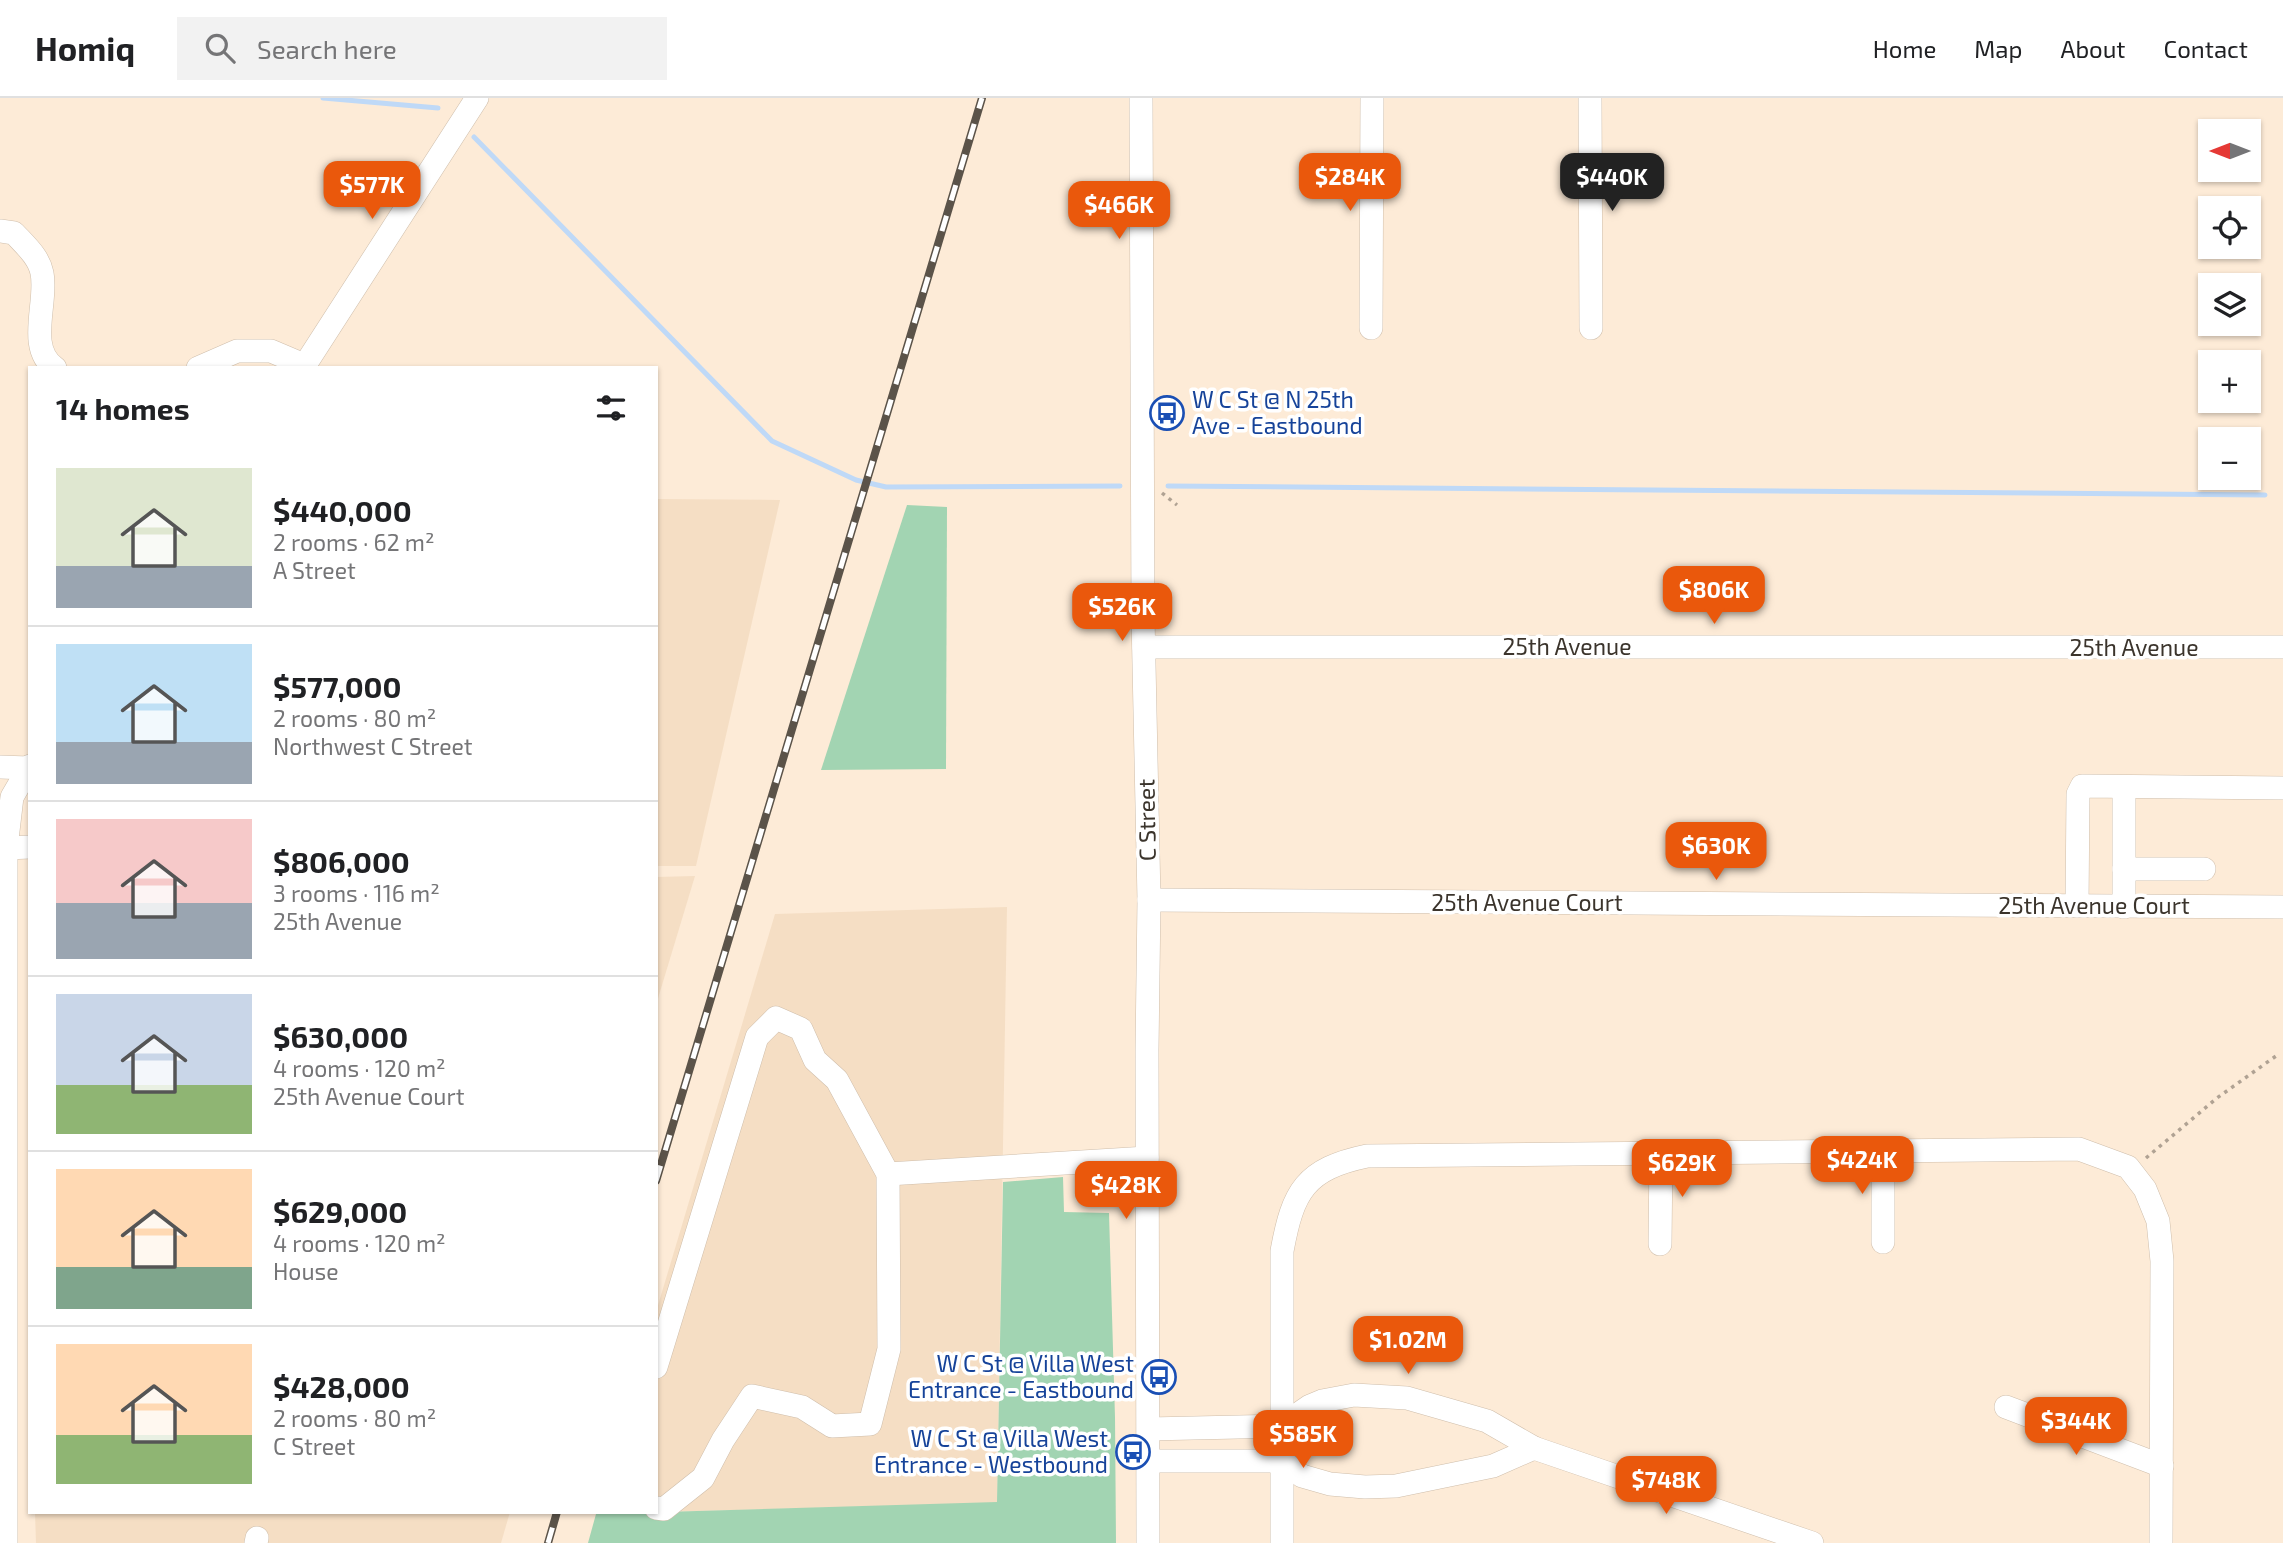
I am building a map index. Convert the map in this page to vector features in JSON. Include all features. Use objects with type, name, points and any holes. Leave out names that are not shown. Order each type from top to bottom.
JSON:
[{"type":"street","points":[[203,366],[237,351],[271,351],[304,366],[477,98]]},
{"type":"street","name":"C Street","points":[[1141,98],[1144,647],[1149,900],[1149,1543]]},
{"type":"street","points":[[1371,328],[1372,98]]},
{"type":"street","points":[[1590,98],[1591,328]]},
{"type":"street","points":[[0,231],[14,233],[38,261],[43,274],[40,339],[44,355],[53,366]]},
{"type":"street","name":"25th Avenue","points":[[1144,647],[2283,647]]},
{"type":"street","points":[[0,767],[28,767]]},
{"type":"street","points":[[6,1543],[6,848],[12,797],[28,769]]},
{"type":"street","points":[[2077,906],[2078,794],[2082,786],[2283,788]]},
{"type":"street","points":[[2124,787],[2124,907]]},
{"type":"street","points":[[6,848],[28,847]]},
{"type":"street","points":[[2124,869],[2204,869]]},
{"type":"street","name":"25th Avenue Court","points":[[1149,900],[2283,907]]},
{"type":"street","points":[[658,1360],[757,1037],[776,1018],[801,1029],[816,1060],[837,1080],[888,1174],[889,1349],[870,1424],[832,1426],[802,1407],[752,1396],[723,1440],[703,1478],[664,1509],[658,1508]]},
{"type":"street","points":[[1282,1543],[1282,1251],[1287,1222],[1298,1196],[1319,1172],[1341,1161],[1367,1156],[2079,1149],[2128,1167],[2145,1189],[2158,1221],[2162,1261],[2161,1543]]},
{"type":"street","points":[[1884,1151],[1884,1242]]},
{"type":"street","points":[[1660,1244],[1661,1153]]},
{"type":"street","points":[[888,1174],[1147,1158]]},
{"type":"street","points":[[1149,1429],[1281,1426],[1322,1401],[1354,1395],[1407,1398],[1477,1418],[1501,1428],[1534,1448],[1812,1543]]},
{"type":"street","points":[[2006,1407],[2162,1466]]},
{"type":"street","points":[[1149,1461],[1282,1461],[1303,1476],[1330,1484],[1396,1486],[1493,1466],[1534,1448]]},
{"type":"path","points":[[1161,492],[1177,505]]},
{"type":"path","points":[[2131,1170],[2217,1098],[2276,1056]]},
{"type":"shaded area","points":[[658,499],[780,500],[696,866],[658,866]]},
{"type":"shaded area","points":[[695,876],[658,998],[658,877]]},
{"type":"shaded area","points":[[1007,907],[997,1503],[658,1512],[658,1305],[775,914]]},
{"type":"shaded area","points":[[35,1514],[509,1514],[501,1543],[36,1543]]},
{"type":"green space","points":[[907,505],[947,507],[946,769],[821,770]]},
{"type":"green space","points":[[1063,1177],[1064,1212],[1109,1213],[1116,1543],[588,1543],[596,1514],[997,1502],[1003,1182]]},
{"type":"waterway","points":[[323,98],[438,108]]},
{"type":"waterway","points":[[474,137],[772,441],[856,480],[886,487],[1120,486]]},
{"type":"waterway","points":[[1168,486],[2265,495]]},
{"type":"railway","points":[[658,1174],[982,98]]},
{"type":"railway","points":[[548,1543],[556,1514]]},
{"type":"place","name":"W C St @ N 25th Ave - Eastbound","points":[[1167,413]]},
{"type":"place","name":"W C St @ Villa West Entrance - Eastbound","points":[[1159,1377]]},
{"type":"place","name":"W C St @ Villa West Entrance - Westbound","points":[[1133,1452]]}]
